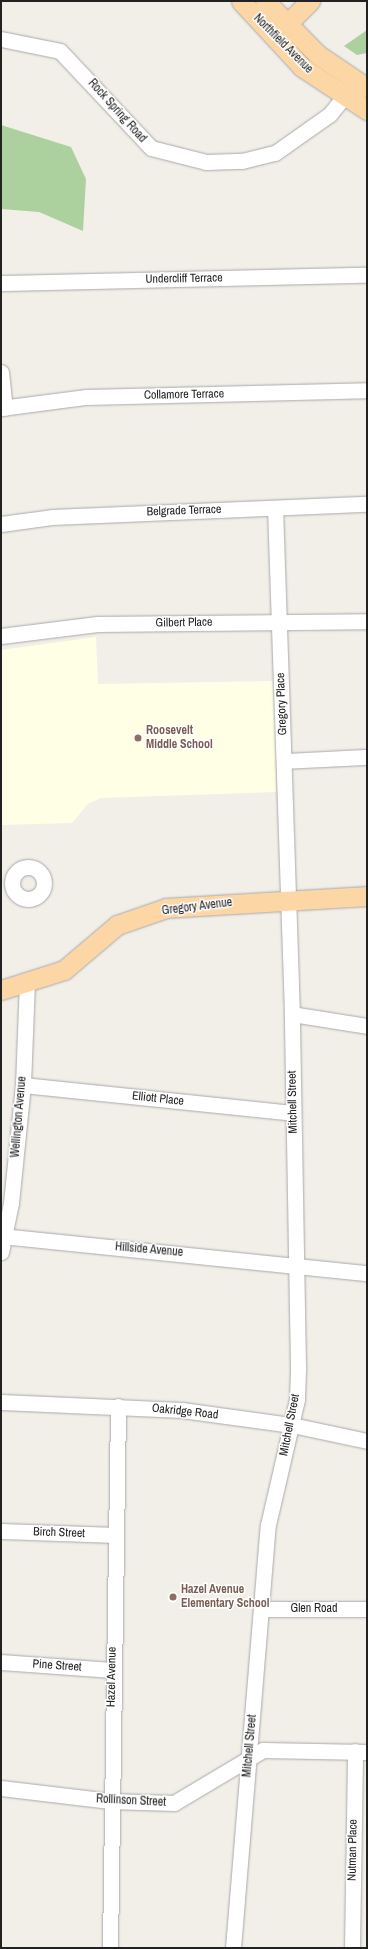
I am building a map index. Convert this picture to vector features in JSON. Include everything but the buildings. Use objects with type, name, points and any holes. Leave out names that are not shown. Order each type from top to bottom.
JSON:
[{"type":"main road","name":"Northfield Avenue","points":[[241,1],[279,31],[317,54],[361,84]]},
{"type":"main road","name":"Northfield Avenue","points":[[265,1],[279,31],[302,67],[367,110]]},
{"type":"main road","points":[[279,31],[310,1]]},
{"type":"main road","name":"Gregory Avenue","points":[[1,990],[64,970],[117,925],[166,908],[367,896]]},
{"type":"street","name":"Rock Spring Road","points":[[1,39],[60,51],[151,148],[206,162],[242,161],[275,153],[330,114],[361,84]]},
{"type":"street","name":"Undercliff Terrace","points":[[1,283],[367,275]]},
{"type":"street","points":[[1,372],[3,408]]},
{"type":"street","name":"Collamore Terrace","points":[[3,408],[86,397],[367,390]]},
{"type":"street","name":"Belgrade Terrace","points":[[1,524],[52,516],[367,504]]},
{"type":"street","name":"Gregory Place","points":[[275,508],[288,900]]},
{"type":"street","name":"Gilbert Place","points":[[1,636],[97,624],[367,621]]},
{"type":"street","points":[[284,762],[367,757]]},
{"type":"street","name":"Mitchell Street","points":[[233,1948],[268,1525],[292,1425],[298,1367],[292,1014],[288,900]]},
{"type":"street","name":"Wellington Avenue","points":[[1,1252],[23,1085],[27,982]]},
{"type":"street","points":[[292,1014],[366,1025]]},
{"type":"street","name":"Elliott Place","points":[[23,1085],[293,1113]]},
{"type":"street","name":"Hillside Avenue","points":[[3,1236],[297,1263],[367,1273]]},
{"type":"street","name":"Oakridge Road","points":[[1,1402],[182,1410],[292,1425],[367,1441]]},
{"type":"street","name":"Hazel Avenue","points":[[110,1948],[110,1801],[118,1406]]},
{"type":"street","name":"Birch Street","points":[[1,1531],[116,1535]]},
{"type":"street","name":"Glen Road","points":[[261,1609],[367,1609]]},
{"type":"street","name":"Pine Street","points":[[1,1662],[112,1670]]},
{"type":"street","name":"Rollinson Street","points":[[1,1788],[110,1801],[174,1803],[263,1750],[361,1752]]},
{"type":"street","name":"Nutman Place","points":[[352,1948],[361,1752]]},
{"type":"shaded area","name":"Roosevelt Middle School","points":[[96,637],[98,684],[275,681],[276,792],[101,798],[88,804],[72,823],[1,825],[1,650]]},
{"type":"green space","points":[[367,30],[367,53],[357,55],[344,46]]},
{"type":"green space","points":[[1,125],[71,147],[86,179],[83,231],[39,212],[1,209]]},
{"type":"place","name":"Roosevelt Middle School","points":[[138,738]]},
{"type":"place","name":"Hazel Avenue Elementary School","points":[[173,1597]]}]
